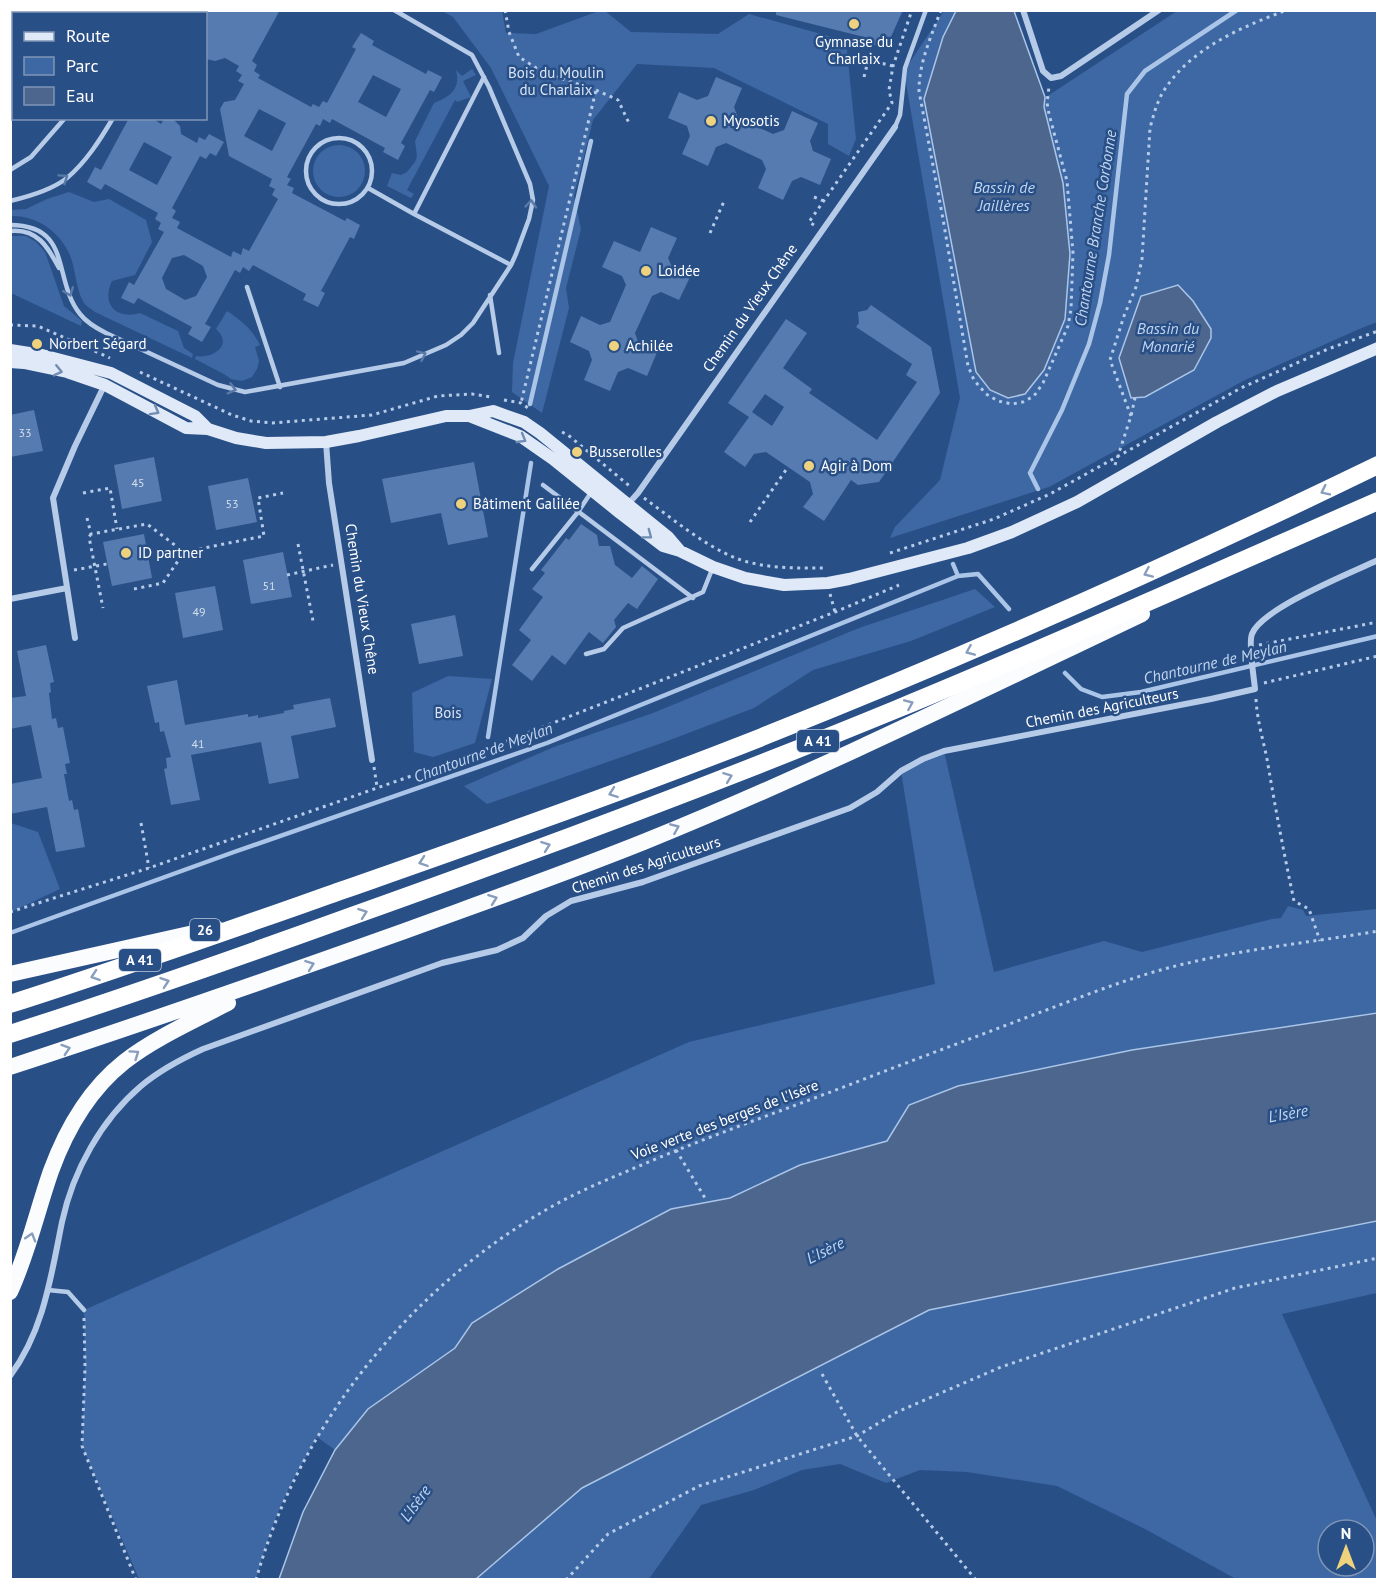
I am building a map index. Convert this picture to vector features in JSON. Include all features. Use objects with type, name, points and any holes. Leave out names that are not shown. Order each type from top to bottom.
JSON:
[{"type":"highway","name":"A 41","points":[[10,1004],[478,843],[760,737],[886,687],[1159,568],[1377,465]]},
{"type":"highway","name":"A 41","points":[[10,1034],[390,903],[713,783],[1024,656],[1377,502]]},
{"type":"highway","points":[[10,1067],[276,977],[494,899],[635,845],[772,787],[899,729],[1377,502]]},
{"type":"highway","name":"26","points":[[10,974],[270,916]]},
{"type":"highway","points":[[10,1292],[21,1269],[55,1160],[75,1120],[92,1095],[124,1062],[144,1048],[276,977]]},
{"type":"main road","points":[[469,416],[520,436],[592,491],[668,537],[680,550],[713,567],[763,582],[784,585],[828,583],[968,548],[1012,532],[1111,484],[1227,416],[1277,391],[1377,348]]},
{"type":"main road","points":[[10,350],[42,355],[111,373],[195,416],[208,429]]},
{"type":"main road","points":[[10,362],[67,372],[105,385],[186,428],[208,429],[236,438],[266,443],[326,442],[446,416],[469,416],[493,411],[524,422],[540,433],[624,509]]},
{"type":"street","points":[[1023,10],[1043,71],[1051,78],[1061,76],[1159,10]]},
{"type":"street","name":"Chemin du Vieux Chêne","points":[[624,509],[638,493],[895,127]]},
{"type":"street","points":[[75,638],[53,498],[75,446],[111,373]]},
{"type":"street","name":"Chemin du Vieux Chêne","points":[[326,442],[329,483],[372,760]]},
{"type":"street","points":[[1255,688],[1251,635],[1259,623],[1287,603],[1377,560]]},
{"type":"street","points":[[10,599],[67,588]]},
{"type":"street","name":"Chemin des Agriculteurs","points":[[10,1376],[23,1359],[33,1337],[48,1290],[63,1219],[77,1175],[101,1131],[128,1098],[156,1074],[177,1062],[203,1049],[442,963],[497,950],[523,938],[546,916],[572,901],[643,882],[850,808],[877,792],[901,771],[922,759],[944,751],[1211,699],[1255,688]]},
{"type":"lane","points":[[10,225],[32,227],[46,235],[55,246],[72,300],[79,313],[91,325],[218,385],[245,392],[280,387],[404,363],[446,345],[473,323],[511,265],[529,219],[532,200],[530,184],[484,77],[472,55],[394,10]]},
{"type":"lane","points":[[895,127],[900,115],[905,68],[926,10]]},
{"type":"lane","points":[[414,214],[484,77]]},
{"type":"lane","points":[[10,171],[31,157],[63,120]]},
{"type":"lane","points":[[10,201],[33,195],[66,179],[95,147],[112,120]]},
{"type":"lane","points":[[331,139],[352,141],[362,147],[372,166],[372,178],[368,188],[352,202],[341,205],[330,204],[320,199],[307,182],[306,171],[313,151],[331,139]]},
{"type":"lane","points":[[368,188],[511,265]]},
{"type":"lane","points":[[10,231],[28,232],[46,244],[62,272]]},
{"type":"lane","points":[[248,286],[280,387]]},
{"type":"lane","points":[[490,295],[499,353]]},
{"type":"lane","points":[[543,485],[693,598]]},
{"type":"lane","points":[[532,569],[592,491]]},
{"type":"lane","points":[[586,654],[604,649],[624,628],[703,592],[713,567]]},
{"type":"lane","points":[[48,1290],[68,1292],[84,1310]]},
{"type":"path","points":[[505,10],[519,57],[544,73],[596,90],[618,100],[629,123]]},
{"type":"path","points":[[809,222],[892,103],[889,90],[893,66],[912,10]]},
{"type":"path","points":[[941,10],[923,60],[919,75],[919,91],[968,366],[974,380],[986,394],[998,401],[1012,404],[1023,402],[1034,396],[1043,383],[1068,326],[1071,309],[1073,254],[1068,191],[1048,114],[1047,103],[1051,78]]},
{"type":"path","points":[[1131,416],[1110,360],[1136,287],[1143,259],[1150,128],[1155,108],[1166,87],[1183,66],[1224,37],[1287,10]]},
{"type":"path","points":[[864,77],[872,45]]},
{"type":"path","points":[[868,60],[893,66]]},
{"type":"path","points":[[529,410],[521,403],[596,90]]},
{"type":"path","points":[[814,197],[824,201]]},
{"type":"path","points":[[710,233],[725,199]]},
{"type":"path","points":[[882,556],[994,519],[1050,494],[1241,388],[1328,349],[1377,331]]},
{"type":"path","points":[[1118,456],[1135,398]]},
{"type":"path","points":[[560,432],[568,435],[638,493],[706,543],[734,557],[770,566],[828,568]]},
{"type":"path","points":[[750,522],[788,467]]},
{"type":"path","points":[[83,493],[110,488],[117,529]]},
{"type":"path","points":[[134,589],[163,583],[184,552],[264,536],[258,498],[283,494]]},
{"type":"path","points":[[87,518],[103,608]]},
{"type":"path","points":[[91,534],[147,524],[184,552]]},
{"type":"path","points":[[298,544],[313,621]]},
{"type":"path","points":[[64,572],[107,564]]},
{"type":"path","points":[[287,575],[341,564]]},
{"type":"path","points":[[828,583],[835,612]]},
{"type":"path","points":[[10,912],[149,868],[474,754],[899,585]]},
{"type":"path","points":[[1251,646],[1377,621]]},
{"type":"path","points":[[1254,678],[1264,683],[1377,656]]},
{"type":"path","points":[[1255,688],[1257,717],[1294,901],[1309,909],[1320,941]]},
{"type":"path","points":[[372,760],[377,788]]},
{"type":"path","points":[[141,823],[149,868]]},
{"type":"path","name":"Voie verte des berges de l'Isère","points":[[256,1580],[276,1517],[292,1483],[318,1437],[362,1372],[398,1329],[452,1275],[497,1240],[545,1210],[676,1150],[1075,999],[1153,972],[1210,958],[1377,931]]},
{"type":"path","points":[[676,1150],[705,1198]]},
{"type":"path","points":[[566,1580],[608,1534],[699,1485],[856,1436],[897,1412],[1012,1364],[1235,1288],[1377,1258]]},
{"type":"path","points":[[84,1310],[85,1367],[82,1446],[136,1580]]},
{"type":"path","points":[[822,1374],[856,1436],[976,1580]]},
{"type":"green space","name":"Bois du Moulin du Charlaix","points":[[442,11],[502,11],[506,33],[536,34],[599,11],[605,11],[631,32],[718,34],[749,14],[846,41],[856,139],[849,156],[828,144],[828,124],[714,68],[637,64],[593,120],[574,196],[581,229],[566,288],[569,308],[542,413],[512,392],[513,363],[549,186],[491,68],[453,17]]},
{"type":"green space","points":[[944,11],[1014,11],[1046,97],[1177,11],[1377,11],[1377,322],[1245,380],[1049,487],[890,538],[895,527],[940,480],[960,398],[904,71]]},
{"type":"green space","points":[[472,69],[476,75],[463,81],[471,97],[457,102],[455,100],[407,190],[414,194],[411,198],[387,186],[392,173],[401,175],[407,172],[415,162],[417,156],[415,141],[434,103],[453,91],[457,82],[456,70],[462,76]]},
{"type":"green space","points":[[334,145],[344,145],[358,152],[365,171],[358,190],[344,197],[334,197],[324,193],[317,186],[313,176],[313,166],[317,156],[324,149]]},
{"type":"green space","points":[[69,192],[94,202],[109,199],[146,220],[152,242],[135,275],[112,281],[108,297],[110,303],[118,312],[131,315],[140,313],[178,331],[184,348],[193,354],[192,358],[95,312],[87,306],[79,292],[71,258],[55,233],[39,222],[21,216],[11,216],[11,210],[26,209]]},
{"type":"green space","points":[[11,236],[26,236],[36,242],[45,252],[64,306],[82,321],[81,326],[11,293]]},
{"type":"green space","points":[[227,311],[254,334],[260,345],[255,347],[259,361],[257,369],[252,377],[242,381],[231,379],[195,359],[196,356],[209,355],[219,350],[223,340],[216,329]]},
{"type":"green space","points":[[975,589],[995,607],[911,641],[813,670],[754,708],[662,743],[487,804],[464,786],[554,747],[653,713],[859,628]]},
{"type":"green space","name":"Bois","points":[[448,676],[492,679],[475,743],[433,757],[414,752],[412,693]]},
{"type":"green space","points":[[944,751],[994,972],[1104,941],[1142,952],[1281,918],[1288,906],[1303,910],[1306,916],[1377,909],[1377,1013],[1132,1050],[958,1086],[909,1105],[887,1141],[800,1165],[730,1198],[671,1209],[472,1322],[455,1348],[368,1409],[335,1450],[317,1437],[281,1506],[256,1579],[139,1579],[82,1446],[85,1367],[84,1310],[689,1042],[935,984],[901,771]]},
{"type":"green space","points":[[11,823],[38,832],[60,889],[11,912]]},
{"type":"green space","points":[[1377,1221],[1377,1293],[1282,1314],[1376,1518],[1316,1518],[1316,1578],[1376,1578],[1376,1519],[1377,1579],[1236,1579],[1145,1529],[1057,1486],[967,1472],[920,1470],[886,1483],[840,1464],[802,1470],[754,1490],[701,1505],[649,1579],[476,1580],[582,1488],[929,1310]]},
{"type":"water","name":"Bassin de Jaillères","points":[[956,11],[1014,11],[1045,97],[1044,107],[1063,183],[1070,254],[1065,319],[1044,370],[1025,394],[1008,398],[990,390],[976,372],[924,99],[943,37]]},
{"type":"water","name":"Bassin du Monarié","points":[[1178,285],[1193,301],[1211,329],[1211,338],[1194,370],[1145,397],[1131,398],[1119,358],[1141,296]]},
{"type":"water","name":"L'Isère","points":[[1377,1013],[1377,1221],[929,1310],[582,1488],[476,1579],[279,1579],[303,1512],[335,1450],[368,1409],[455,1348],[472,1323],[558,1269],[671,1209],[730,1198],[800,1165],[887,1141],[909,1105],[958,1086],[1132,1050]]},
{"type":"building","points":[[206,10],[280,10],[252,61],[257,65],[254,71],[260,75],[258,78],[311,107],[313,104],[319,107],[323,101],[327,103],[356,49],[352,47],[361,33],[374,41],[372,45],[426,74],[428,70],[442,77],[434,92],[430,90],[401,143],[405,146],[398,160],[383,152],[385,148],[332,119],[330,123],[323,119],[320,126],[316,124],[287,177],[291,179],[287,185],[294,188],[292,193],[345,221],[347,218],[360,225],[354,239],[350,237],[321,291],[325,293],[318,307],[303,300],[306,294],[253,265],[249,271],[243,267],[240,273],[235,270],[205,324],[211,327],[202,342],[188,334],[192,327],[138,298],[134,304],[121,298],[129,282],[134,285],[164,232],[158,229],[161,223],[155,219],[158,213],[105,184],[101,190],[87,182],[95,167],[101,170],[128,120],[155,120],[161,124],[163,120],[174,120],[180,126],[181,134],[197,143],[199,137],[205,140],[209,134],[224,142],[216,156],[210,153],[206,159],[200,156],[172,208],[176,211],[172,218],[180,222],[177,228],[231,257],[233,251],[241,255],[243,248],[249,251],[278,199],[272,195],[275,189],[269,186],[272,179],[229,156],[220,109],[224,102],[235,100],[244,84],[238,81],[242,75],[236,71],[239,66],[225,58],[215,61],[207,59]],"holes":[[[373,75],[401,89],[386,117],[358,102]],[[259,109],[286,123],[272,151],[244,136]],[[144,142],[172,157],[157,185],[129,170]],[[184,255],[203,266],[207,277],[196,296],[185,300],[166,289],[162,278],[172,258]]]},
{"type":"building","name":"Gymnase du Charlaix","points":[[776,10],[903,10],[886,48],[867,43],[868,38],[776,15]]},
{"type":"building","points":[[716,77],[742,88],[734,107],[738,118],[755,126],[773,134],[784,130],[792,111],[818,123],[810,141],[813,151],[831,159],[820,185],[801,177],[792,181],[783,200],[758,188],[766,169],[762,160],[726,143],[716,147],[708,166],[682,154],[690,136],[687,126],[668,118],[679,92],[697,100],[708,96]]},
{"type":"building","points":[[651,227],[677,238],[668,258],[672,267],[691,275],[679,300],[661,292],[652,296],[635,333],[638,342],[658,350],[647,376],[628,368],[618,372],[610,391],[584,380],[592,360],[589,351],[570,342],[581,316],[600,325],[610,322],[626,285],[622,276],[602,267],[614,241],[640,252]]},
{"type":"building","points":[[871,305],[931,347],[940,393],[879,482],[858,485],[851,480],[824,521],[803,507],[813,494],[810,482],[766,452],[754,454],[745,467],[724,452],[749,417],[728,403],[786,319],[807,333],[783,368],[812,389],[809,393],[877,440],[917,382],[906,375],[912,364],[856,327],[859,323],[858,312],[867,310]],"holes":[[[765,394],[784,407],[772,426],[752,412]]]},
{"type":"building","points":[[34,410],[43,451],[10,457],[10,415]]},
{"type":"building","points":[[154,457],[162,501],[122,509],[114,465]]},
{"type":"building","name":"Bâtiment Galilée","points":[[474,462],[488,537],[448,545],[441,513],[391,523],[382,479]]},
{"type":"building","points":[[248,478],[257,522],[216,530],[208,486]]},
{"type":"building","points":[[581,524],[597,535],[599,546],[610,546],[615,565],[632,578],[642,566],[658,579],[637,609],[628,603],[614,620],[616,627],[603,643],[589,632],[565,665],[552,655],[532,681],[512,665],[531,640],[519,630],[543,597],[532,589],[545,573],[541,570],[566,538],[569,540]]},
{"type":"building","name":"ID partner","points":[[144,534],[152,578],[112,586],[103,542]]},
{"type":"building","points":[[283,552],[292,597],[251,604],[243,560]]},
{"type":"building","points":[[215,586],[223,630],[183,638],[175,593]]},
{"type":"building","points":[[455,615],[463,656],[419,664],[411,624]]},
{"type":"building","points":[[46,645],[54,682],[50,683],[51,692],[49,693],[52,719],[56,718],[58,728],[63,727],[70,763],[65,764],[67,774],[64,774],[69,801],[72,800],[74,810],[78,809],[85,847],[56,852],[47,807],[10,814],[10,784],[42,778],[31,725],[10,729],[10,698],[26,696],[17,651]]},
{"type":"building","points":[[177,680],[185,725],[248,714],[248,717],[258,715],[258,718],[284,713],[284,711],[294,709],[293,705],[330,698],[336,727],[291,736],[299,778],[269,784],[261,742],[191,755],[200,800],[171,805],[164,769],[167,768],[166,758],[171,757],[164,731],[160,732],[159,722],[155,723],[147,686]]},
{"type":"waterway","name":"Chantourne Branche Corbonne","points":[[1038,489],[1030,473],[1062,410],[1089,344],[1100,303],[1109,255],[1127,94],[1145,71],[1237,10]]},
{"type":"waterway","points":[[530,404],[591,141]]},
{"type":"waterway","points":[[488,737],[531,463]]},
{"type":"waterway","points":[[953,564],[958,576]]},
{"type":"waterway","name":"Chantourne de Meylan","points":[[10,933],[547,743],[958,576],[978,574],[1009,609]]},
{"type":"waterway","name":"Chantourne de Meylan","points":[[1065,673],[1081,689],[1102,697],[1141,692],[1378,636]]},
{"type":"place","name":"Gymnase du Charlaix","points":[[854,24]]},
{"type":"place","name":"Myosotis","points":[[711,121]]},
{"type":"place","name":"Loidée","points":[[646,271]]},
{"type":"place","name":"Norbert Ségard","points":[[37,344]]},
{"type":"place","name":"Achilée","points":[[614,346]]},
{"type":"place","name":"Busserolles","points":[[577,452]]},
{"type":"place","name":"Agir à Dom","points":[[809,466]]},
{"type":"place","name":"Bâtiment Galilée","points":[[461,504]]},
{"type":"place","name":"ID partner","points":[[126,553]]}]
